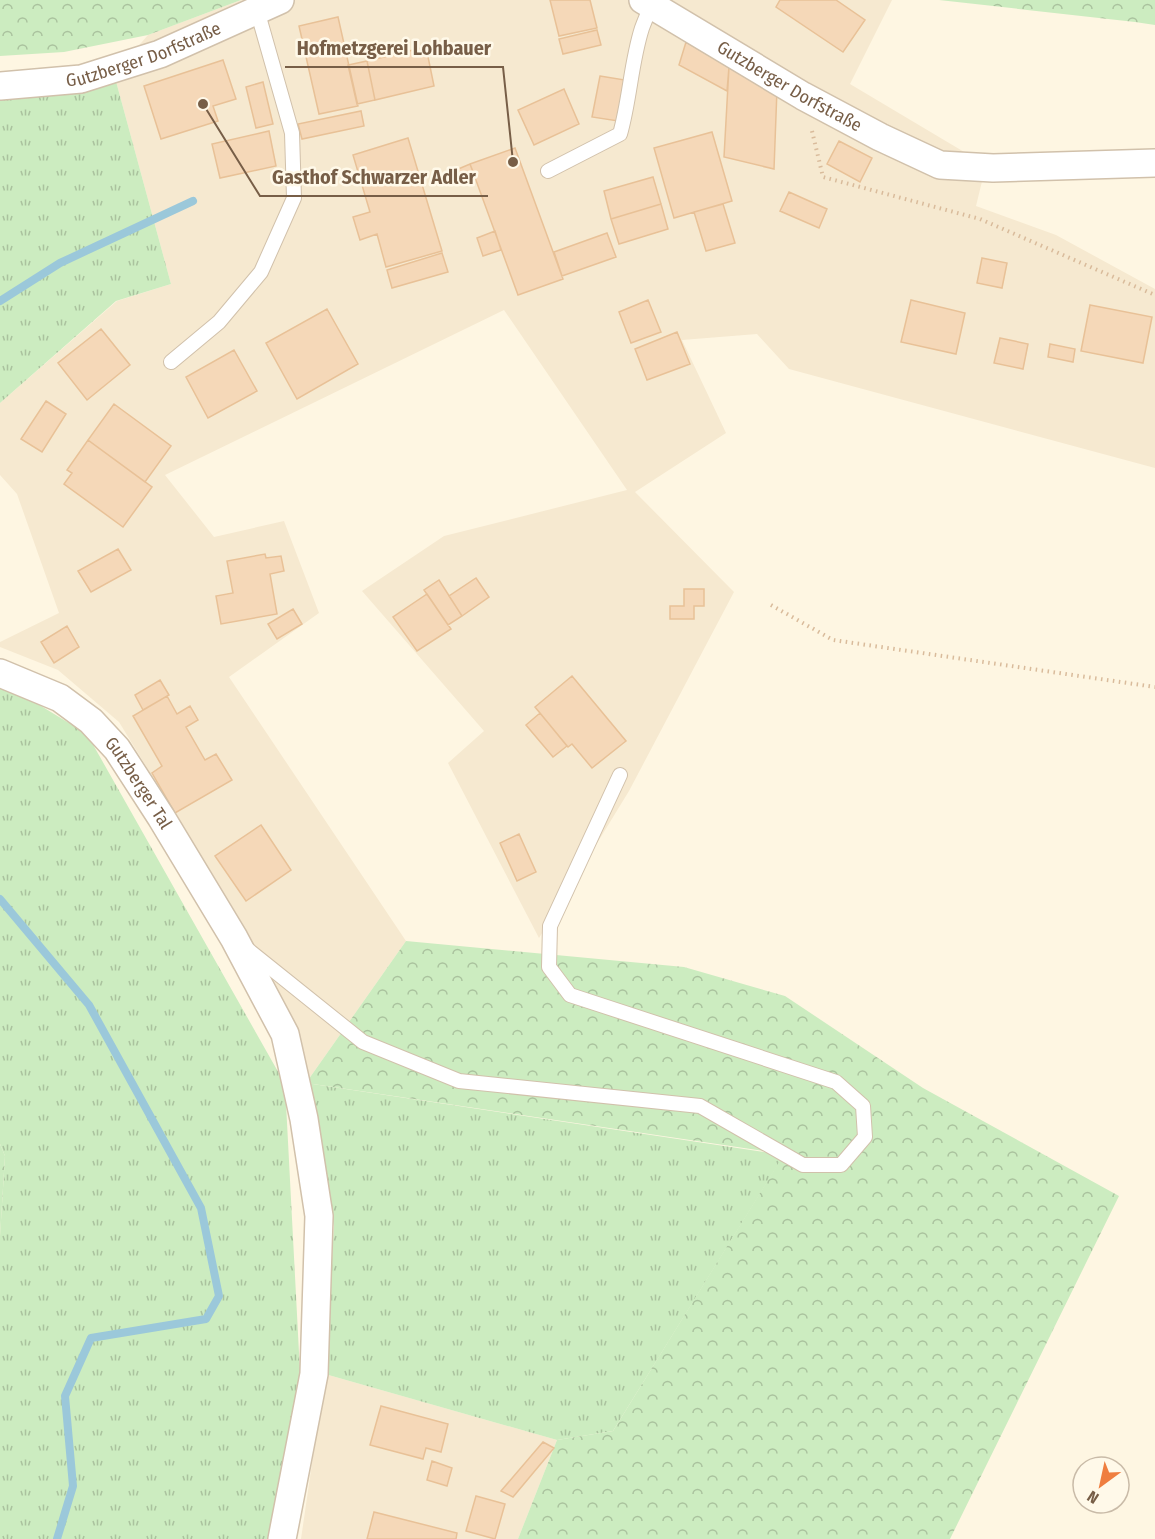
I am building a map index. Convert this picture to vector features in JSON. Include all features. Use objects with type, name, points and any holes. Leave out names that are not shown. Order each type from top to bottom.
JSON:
[{"type":"street","name":"Gutzberger Dorfstraße","points":[[647,3],[803,96],[940,165],[993,168],[1155,163]]},
{"type":"street","name":"Gutzberger Dorfstraße","points":[[0,86],[81,79],[160,54],[269,5]]},
{"type":"street","name":"Gutzberger Tal","points":[[0,673],[60,698],[91,721],[117,749],[234,938],[285,1034],[304,1119],[319,1216],[314,1374],[282,1539]]},
{"type":"lane","points":[[548,171],[620,134],[626,114],[630,83],[647,3]]},
{"type":"lane","points":[[171,362],[219,322],[261,272],[294,198],[292,133],[269,5]]},
{"type":"lane","points":[[234,938],[363,1042],[459,1081],[700,1106],[803,1165],[841,1165],[865,1137],[864,1116],[863,1106],[836,1082],[570,995],[549,967],[550,926],[620,775]]},
{"type":"path","points":[[803,96],[823,177],[980,219],[1155,295]]},
{"type":"path","points":[[771,605],[833,640],[1155,687]]},
{"type":"shaded area","points":[[241,0],[892,0],[850,84],[986,165],[976,206],[1056,235],[1155,289],[1155,468],[789,369],[757,334],[682,340],[726,433],[635,492],[734,592],[629,791],[539,938],[448,763],[484,731],[362,591],[444,536],[627,490],[504,310],[165,475],[214,537],[284,521],[319,613],[229,677],[406,941],[306,1083],[248,933],[119,722],[58,670],[0,647],[0,642],[59,613],[17,494],[0,475],[0,403],[117,301],[171,284],[114,74],[148,35]]},
{"type":"shaded area","points":[[325,1374],[557,1440],[518,1539],[301,1539]]},
{"type":"green space","points":[[0,0],[241,0],[148,35],[64,52],[0,56]]},
{"type":"green space","points":[[939,0],[1155,0],[1155,25],[1135,22]]},
{"type":"green space","points":[[114,74],[171,284],[116,301],[0,403],[0,91]]},
{"type":"green space","points":[[0,681],[87,734],[285,1084],[300,1372],[272,1539],[0,1539],[0,1236],[5,1156],[0,1144]]},
{"type":"green space","points":[[406,941],[684,967],[785,996],[923,1088],[1119,1196],[950,1539],[518,1539],[557,1440],[613,1431],[784,1154],[306,1083]]},
{"type":"green space","points":[[306,1083],[784,1155],[613,1431],[557,1440],[325,1374],[334,1226]]},
{"type":"green space","points":[[0,1144],[5,1156],[0,1236]]},
{"type":"building","points":[[550,0],[590,0],[597,28],[559,36]]},
{"type":"building","points":[[780,0],[836,0],[865,20],[843,52],[776,7]]},
{"type":"building","points":[[338,17],[358,106],[319,114],[299,26]]},
{"type":"building","points":[[597,30],[601,45],[563,54],[559,39]]},
{"type":"building","points":[[686,42],[729,67],[727,91],[679,65]]},
{"type":"building","points":[[426,47],[434,86],[375,100],[367,61]]},
{"type":"building","points":[[223,60],[236,99],[213,106],[218,121],[161,139],[144,86]]},
{"type":"building","points":[[367,61],[375,100],[357,104],[348,65]]},
{"type":"building","points":[[729,67],[777,89],[774,169],[724,157]]},
{"type":"building","points":[[600,76],[625,80],[618,121],[592,117]]},
{"type":"building","points":[[263,82],[273,124],[256,128],[246,87]]},
{"type":"building","points":[[564,89],[579,124],[534,145],[518,110]]},
{"type":"building","points":[[361,111],[364,126],[302,139],[298,124]]},
{"type":"building","points":[[269,131],[276,166],[220,178],[212,144]]},
{"type":"building","points":[[712,132],[732,201],[674,218],[654,148]]},
{"type":"building","points":[[408,138],[442,251],[386,267],[377,234],[360,240],[353,217],[370,212],[353,155]]},
{"type":"building","points":[[839,141],[872,158],[860,182],[827,164]]},
{"type":"building","points":[[515,148],[563,279],[518,295],[470,164]]},
{"type":"building","points":[[470,164],[474,174],[459,179],[456,170]]},
{"type":"building","points":[[653,177],[661,204],[611,219],[604,191]]},
{"type":"building","points":[[789,192],[827,209],[819,228],[780,211]]},
{"type":"building","points":[[661,204],[668,229],[619,244],[611,219]]},
{"type":"building","points":[[723,204],[735,243],[706,251],[694,212]]},
{"type":"building","points":[[495,231],[501,250],[483,256],[477,238]]},
{"type":"building","points":[[607,233],[616,257],[562,276],[554,252]]},
{"type":"building","points":[[442,253],[448,272],[392,288],[387,270]]},
{"type":"building","points":[[982,258],[1007,263],[1002,288],[977,283]]},
{"type":"building","points":[[648,300],[661,332],[631,343],[619,312]]},
{"type":"building","points":[[911,300],[965,313],[956,354],[901,342]]},
{"type":"building","points":[[1090,305],[1152,317],[1143,363],[1081,351]]},
{"type":"building","points":[[327,309],[358,364],[297,399],[266,343]]},
{"type":"building","points":[[101,329],[130,365],[87,400],[58,363]]},
{"type":"building","points":[[677,332],[690,364],[647,380],[635,349]]},
{"type":"building","points":[[1000,338],[1028,344],[1023,369],[994,363]]},
{"type":"building","points":[[1050,344],[1075,349],[1073,362],[1048,357]]},
{"type":"building","points":[[234,350],[257,391],[208,418],[186,377]]},
{"type":"building","points":[[46,401],[66,414],[42,452],[21,439]]},
{"type":"building","points":[[114,404],[171,446],[145,482],[88,440]]},
{"type":"building","points":[[88,440],[152,487],[123,527],[64,484],[72,473],[67,470]]},
{"type":"building","points":[[118,549],[131,570],[91,592],[78,571]]},
{"type":"building","points":[[265,554],[266,558],[281,556],[284,571],[270,574],[277,614],[221,624],[216,596],[233,593],[227,561]]},
{"type":"building","points":[[476,578],[489,597],[462,616],[449,596]]},
{"type":"building","points":[[439,580],[462,616],[448,625],[424,590]]},
{"type":"building","points":[[684,589],[704,589],[704,606],[694,606],[694,619],[670,619],[670,606],[684,606]]},
{"type":"building","points":[[427,594],[451,629],[417,651],[393,617]]},
{"type":"building","points":[[293,609],[302,624],[277,639],[268,624]]},
{"type":"building","points":[[67,626],[79,647],[54,663],[41,642]]},
{"type":"building","points":[[572,676],[626,741],[592,768],[572,744],[568,747],[535,707]]},
{"type":"building","points":[[160,680],[169,695],[143,710],[135,695]]},
{"type":"building","points":[[167,696],[177,714],[190,706],[198,720],[186,727],[205,760],[216,754],[232,780],[175,813],[152,773],[162,766],[133,716]]},
{"type":"building","points":[[540,713],[567,746],[553,757],[526,725]]},
{"type":"building","points":[[261,825],[291,870],[246,901],[215,856]]},
{"type":"building","points":[[519,834],[536,872],[517,881],[500,843]]},
{"type":"building","points":[[381,1406],[448,1424],[441,1452],[426,1448],[423,1459],[370,1445]]},
{"type":"building","points":[[543,1442],[554,1448],[513,1497],[501,1491]]},
{"type":"building","points":[[432,1461],[452,1468],[447,1486],[427,1480]]},
{"type":"building","points":[[476,1496],[505,1504],[495,1539],[466,1531]]},
{"type":"building","points":[[374,1512],[457,1533],[456,1539],[367,1539]]},
{"type":"waterway","points":[[0,301],[60,263],[193,201]]},
{"type":"waterway","points":[[0,899],[89,1005],[201,1208],[219,1296],[206,1319],[91,1338],[65,1396],[73,1486],[57,1539]]},
{"type":"place","name":"Gasthof Schwarzer Adler","points":[[203,104]]},
{"type":"place","name":"Hofmetzgerei Lohbauer","points":[[513,162]]}]
